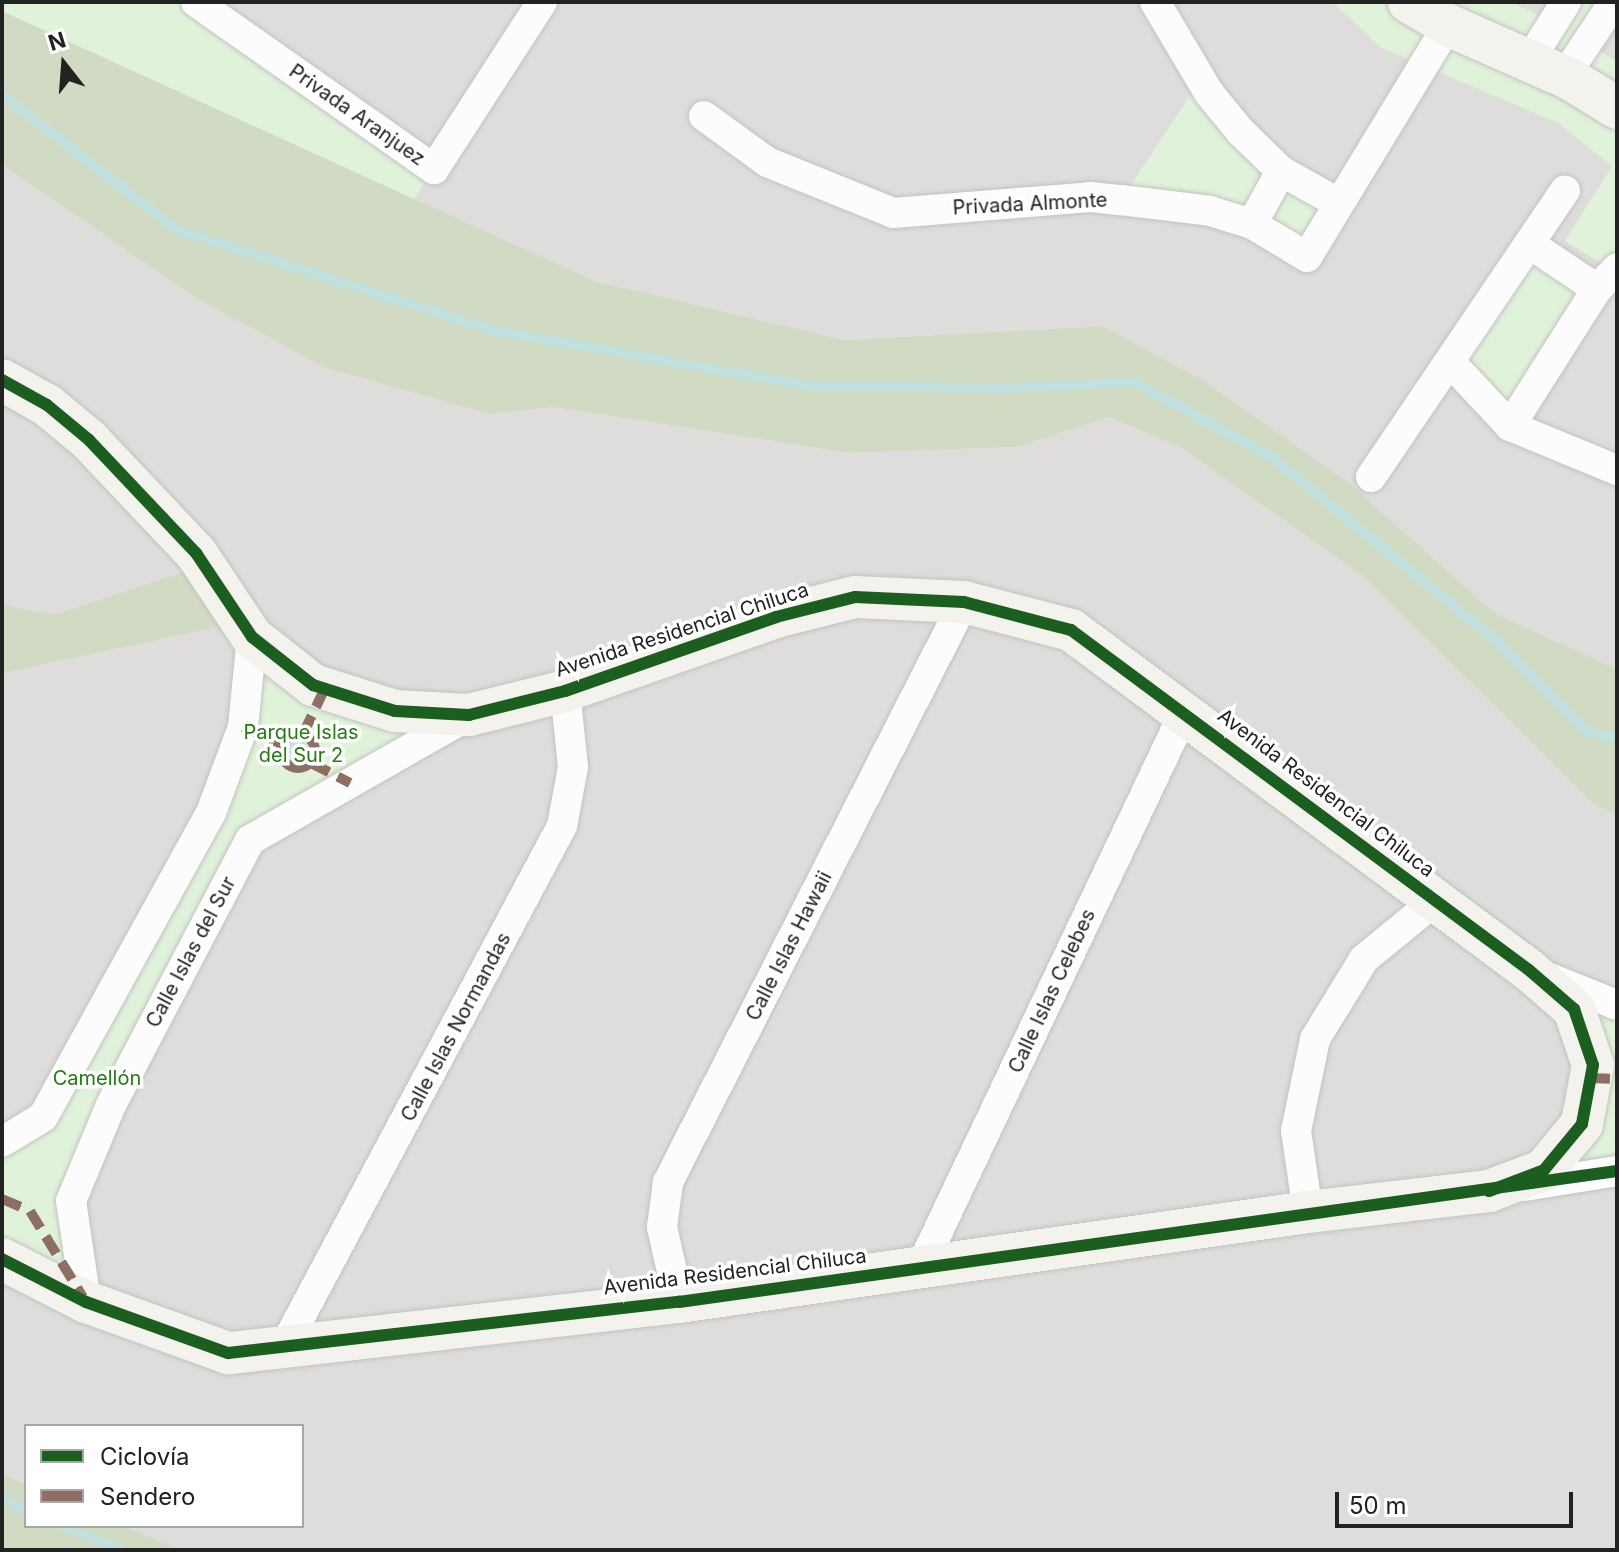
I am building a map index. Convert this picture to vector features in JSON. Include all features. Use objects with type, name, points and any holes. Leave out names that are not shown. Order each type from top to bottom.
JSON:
[{"type":"street","name":"Privada Aranjuez","points":[[196,2],[434,169],[542,2]]},
{"type":"street","points":[[1155,2],[1209,93],[1281,171],[1338,203]]},
{"type":"street","points":[[1409,2],[1448,25],[1547,69],[1617,108]]},
{"type":"street","points":[[1547,69],[1566,2]]},
{"type":"street","points":[[1547,69],[1614,2]]},
{"type":"street","name":"Privada Almonte","points":[[704,116],[767,162],[893,213],[1090,197],[1210,211],[1252,224],[1307,257],[1448,25]]},
{"type":"street","points":[[1252,224],[1281,171]]},
{"type":"street","points":[[1371,477],[1452,364],[1565,191]]},
{"type":"street","points":[[1510,426],[1607,279],[1530,244]]},
{"type":"street","points":[[1452,364],[1510,426],[1617,470]]},
{"type":"street","name":"Avenida Residencial Chiluca","points":[[2,380],[47,405],[89,440],[196,553],[252,637],[313,685],[395,711],[469,715],[565,691],[776,617],[855,597],[964,602],[1071,630],[1529,970],[1574,1009],[1593,1065],[1582,1124],[1544,1170],[1489,1191]]},
{"type":"street","name":"Calle Islas Hawaii","points":[[679,1302],[662,1227],[668,1182],[964,602]]},
{"type":"street","points":[[2,1142],[43,1117],[211,813],[243,727],[252,637]]},
{"type":"street","name":"Calle Islas Normandas","points":[[284,1347],[562,826],[573,767],[565,691]]},
{"type":"street","name":"Calle Islas Celebes","points":[[920,1269],[1184,713]]},
{"type":"street","name":"Calle Islas del Sur","points":[[86,1302],[71,1201],[111,1105],[250,840],[469,715]]},
{"type":"street","points":[[1308,1212],[1296,1131],[1315,1039],[1364,959],[1436,900]]},
{"type":"street","name":"Avenida Residencial Chiluca","points":[[1529,970],[1617,1005]]},
{"type":"street","name":"Avenida Residencial Chiluca","points":[[2,1259],[86,1302],[228,1353],[679,1302],[1617,1171]]},
{"type":"shaded area","points":[[2,2],[1617,2],[1617,669],[1496,614],[1348,482],[1203,380],[1103,326],[844,340],[595,281],[2,11]]},
{"type":"shaded area","points":[[2,165],[193,296],[490,414],[553,407],[849,453],[1017,447],[1107,417],[1180,447],[1364,577],[1593,804],[1617,815],[1617,1550],[180,1550],[129,1528],[304,1528],[304,1424],[24,1424],[24,1483],[2,1473]]},
{"type":"green space","points":[[2,2],[196,2],[434,169],[414,199],[2,11]]},
{"type":"green space","points":[[1333,2],[1511,2],[1551,21],[1564,2],[1617,2],[1592,46],[1617,62],[1617,273],[1565,241],[1612,166],[1558,123],[1380,47]]},
{"type":"green space","points":[[2,11],[595,281],[844,340],[1103,326],[1203,380],[1348,482],[1496,614],[1617,669],[1617,815],[1593,804],[1364,577],[1180,447],[1108,417],[1017,447],[849,453],[553,407],[490,414],[324,367],[193,296],[2,165]]},
{"type":"green space","points":[[1201,79],[1338,203],[1307,257],[1252,224],[1121,200]]},
{"type":"green space","points":[[1530,244],[1597,289],[1510,426],[1452,364]]},
{"type":"green space","points":[[202,566],[241,622],[2,673],[2,605],[55,615]]},
{"type":"green space","points":[[252,637],[313,685],[469,715],[250,841],[71,1201],[86,1302],[2,1259],[2,1142],[44,1117],[211,813]]},
{"type":"green space","points":[[1617,1005],[1617,1171],[1544,1169],[1582,1124],[1574,1009]]},
{"type":"green space","points":[[2,1473],[24,1483],[24,1528],[129,1528],[180,1550],[2,1550]]},
{"type":"water","points":[[298,734],[310,739],[315,751],[310,763],[298,768],[286,763],[281,751],[286,739]]},
{"type":"waterway","points":[[2,95],[177,230],[496,331],[810,386],[1007,388],[1135,382],[1273,458],[1495,640],[1587,732],[1617,739]]},
{"type":"waterway","points":[[2,1499],[24,1508]]},
{"type":"waterway","points":[[69,1528],[121,1550]]},
{"type":"marked path","points":[[303,734],[325,688]]},
{"type":"marked path","points":[[243,727],[282,744]]},
{"type":"marked path","points":[[298,734],[310,739],[315,751],[310,763],[298,768],[286,763],[281,751],[286,739],[298,734]]},
{"type":"marked path","points":[[311,763],[350,783]]},
{"type":"marked path","points":[[1590,1078],[1617,1079]]},
{"type":"marked path","points":[[2,1199],[30,1211],[83,1297]]},
{"type":"cycle path","points":[[2,380],[47,405],[89,440],[196,553],[252,637],[313,685],[395,711],[469,715],[565,691],[776,617],[855,597],[964,602],[1071,630],[1529,970],[1574,1009],[1593,1065],[1582,1124],[1544,1170],[1489,1191]]},
{"type":"cycle path","points":[[2,1259],[86,1302],[228,1353],[679,1302],[1617,1171]]},
{"type":"park label","name":"Parque Islas del Sur 2","points":[[301,744]]},
{"type":"park label","name":"Camellón","points":[[97,1078]]}]
